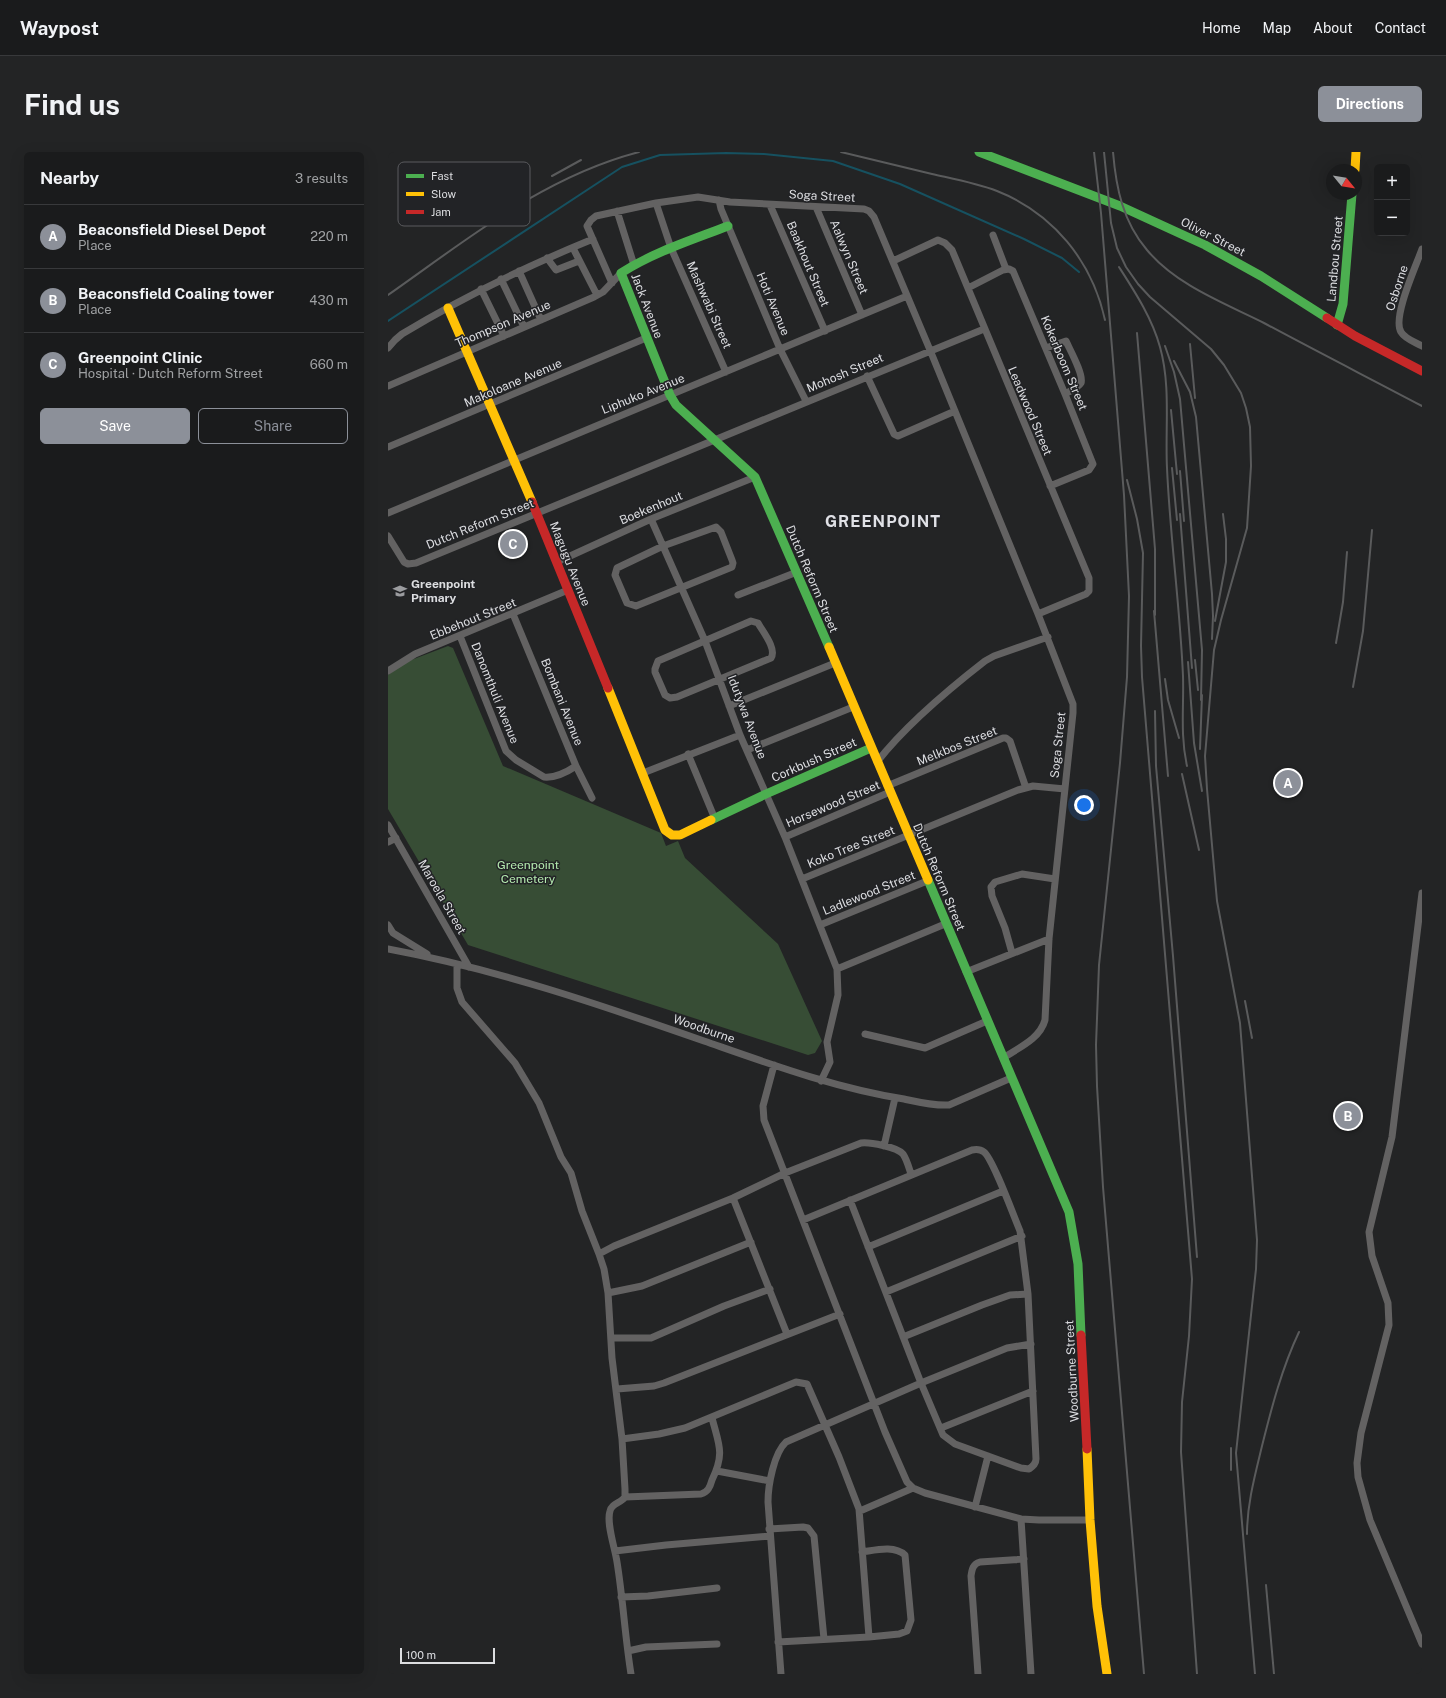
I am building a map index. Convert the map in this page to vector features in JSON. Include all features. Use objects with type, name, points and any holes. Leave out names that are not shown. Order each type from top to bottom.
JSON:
[{"type":"main road","name":"Oliver Street","points":[[979,152],[1132,211],[1232,259],[1337,325],[1422,371]]},
{"type":"main road","points":[[1355,164],[1356,152]]},
{"type":"main road","name":"Landbou Street","points":[[1337,325],[1343,304],[1352,200]]},
{"type":"main road","name":"Jack Avenue","points":[[716,440],[681,411],[670,395],[621,273],[634,265],[671,248],[728,226]]},
{"type":"main road","name":"Magugu Avenue","points":[[448,308],[491,404],[557,562],[665,830]]},
{"type":"main road","name":"Dutch Reform Street","points":[[716,440],[755,477],[872,748],[1011,1078]]},
{"type":"main road","name":"Corkbush Street","points":[[665,830],[672,834],[680,835],[766,794],[872,748]]},
{"type":"main road","name":"Woodburne Street","points":[[1011,1078],[1069,1212],[1076,1246],[1087,1430],[1090,1520],[1097,1606],[1107,1674]]},
{"type":"street","name":"Soga Street","points":[[593,239],[587,226],[596,216],[656,203],[694,197],[770,205],[864,209],[869,211],[874,217],[1048,637],[1073,704],[1050,939],[1044,1026],[1034,1038],[1003,1058]]},
{"type":"street","name":"Hoti Avenue","points":[[719,200],[722,213],[780,349],[806,402]]},
{"type":"street","name":"Mashwabi Street","points":[[656,203],[671,248],[726,372]]},
{"type":"street","name":"Baakhout Street","points":[[770,205],[825,331]]},
{"type":"street","name":"Aalwyn Street","points":[[816,207],[862,315]]},
{"type":"street","points":[[617,211],[634,265]]},
{"type":"street","points":[[968,288],[1006,269],[994,235]]},
{"type":"street","points":[[388,348],[402,334],[481,289],[547,258],[593,239],[612,283]]},
{"type":"street","name":"Leadwood Street","points":[[892,261],[935,241],[943,241],[952,250],[1089,578],[1089,587],[1086,594],[1038,614]]},
{"type":"street","points":[[573,248],[596,296]]},
{"type":"street","name":"Osborne","points":[[1422,249],[1400,310],[1398,320],[1399,329],[1403,335],[1422,346]]},
{"type":"street","points":[[547,258],[556,270],[579,262]]},
{"type":"street","name":"Kokerboom Street","points":[[1006,269],[1011,269],[1015,272],[1066,394],[1093,464],[1090,470],[1050,486]]},
{"type":"street","points":[[519,271],[541,320]]},
{"type":"street","name":"Thompson Avenue","points":[[388,384],[468,352],[596,296],[603,292],[621,273]]},
{"type":"street","points":[[501,279],[524,327]]},
{"type":"street","points":[[481,289],[504,336]]},
{"type":"street","name":"Liphuko Avenue","points":[[388,512],[907,296]]},
{"type":"street","name":"Mohosh Street","points":[[716,440],[984,328]]},
{"type":"street","name":"Makoloane Avenue","points":[[388,447],[646,338]]},
{"type":"street","points":[[1046,348],[1066,342],[1078,369],[1082,379],[1078,387],[1066,394]]},
{"type":"street","points":[[867,376],[896,435],[899,436],[955,411]]},
{"type":"street","name":"Dutch Reform Street","points":[[388,536],[404,562],[411,564],[716,440]]},
{"type":"street","name":"Boekenhout","points":[[557,562],[651,519],[755,477]]},
{"type":"street","name":"Idutywa Avenue","points":[[651,519],[705,640],[740,735],[785,837],[837,969],[838,995],[827,1042],[830,1062],[821,1081]]},
{"type":"street","points":[[716,527],[721,532],[733,563],[732,567],[682,588],[636,606],[630,605],[626,601],[615,575],[615,570],[663,546],[716,527]]},
{"type":"street","points":[[738,595],[797,572]]},
{"type":"street","name":"Ebbehout Street","points":[[388,671],[415,654],[568,590]]},
{"type":"street","name":"Bombani Avenue","points":[[513,614],[576,766],[592,798]]},
{"type":"street","points":[[754,621],[758,623],[773,649],[773,655],[771,658],[720,679],[677,697],[670,698],[665,695],[655,672],[656,665],[661,659],[705,640],[754,621]]},
{"type":"street","name":"Danomthuli Avenue","points":[[460,636],[506,752],[544,777],[550,777],[570,770],[576,766]]},
{"type":"street","points":[[877,762],[909,727],[985,661],[1048,637]]},
{"type":"street","points":[[729,706],[835,663]]},
{"type":"street","points":[[747,750],[853,707]]},
{"type":"street","points":[[643,773],[688,754],[740,735]]},
{"type":"street","name":"Melkbos Street","points":[[888,789],[1003,738],[1010,741],[1026,788]]},
{"type":"street","points":[[688,754],[715,819]]},
{"type":"street","name":"Koko Tree Street","points":[[802,879],[1026,788],[1033,786],[1065,788]]},
{"type":"street","name":"Horsewood Street","points":[[785,837],[888,789]]},
{"type":"street","name":"Maroela Street","points":[[388,825],[470,967]]},
{"type":"street","points":[[388,842],[396,838]]},
{"type":"street","points":[[1012,953],[1005,928],[992,896],[991,886],[995,882],[1022,874],[1056,879]]},
{"type":"street","name":"Ladlewood Street","points":[[820,925],[927,881]]},
{"type":"street","points":[[1422,893],[1392,1138],[1369,1232],[1372,1256],[1388,1304],[1389,1325],[1361,1433],[1357,1463],[1361,1489],[1370,1520],[1422,1644]]},
{"type":"street","points":[[837,969],[945,924]]},
{"type":"street","points":[[388,925],[393,933],[432,957]]},
{"type":"street","points":[[966,972],[1050,939]]},
{"type":"street","name":"Woodburne","points":[[388,949],[432,957],[601,1005],[821,1081],[852,1090],[938,1105],[949,1105],[1011,1078]]},
{"type":"street","points":[[457,964],[457,988],[460,998],[514,1063],[539,1103],[561,1157],[571,1173],[582,1211],[604,1269],[608,1293],[611,1338],[622,1439],[625,1497]]},
{"type":"street","points":[[865,1034],[925,1048],[987,1021]]},
{"type":"street","points":[[774,1065],[763,1106],[763,1115],[904,1478],[913,1488],[1021,1519],[1090,1520]]},
{"type":"street","points":[[884,1146],[895,1098]]},
{"type":"street","points":[[599,1254],[614,1246],[733,1198],[785,1173],[861,1143],[867,1142],[895,1149],[904,1155],[911,1174]]},
{"type":"street","points":[[803,1220],[911,1174],[976,1149],[984,1152],[988,1156],[1022,1236],[1031,1344],[1036,1458],[1035,1465],[1029,1469],[988,1456],[950,1442],[944,1435],[921,1383],[850,1200]]},
{"type":"street","points":[[868,1247],[1003,1191]]},
{"type":"street","points":[[733,1198],[787,1334]]},
{"type":"street","points":[[886,1292],[1022,1236]]},
{"type":"street","points":[[608,1293],[642,1286],[751,1242]]},
{"type":"street","points":[[611,1338],[651,1338],[724,1306],[770,1289]]},
{"type":"street","points":[[903,1337],[1010,1295],[1028,1294]]},
{"type":"street","points":[[617,1389],[654,1386],[664,1383],[840,1314]]},
{"type":"street","points":[[781,1674],[769,1533],[768,1502],[770,1481],[777,1456],[782,1445],[921,1383],[1008,1348],[1031,1344]]},
{"type":"street","points":[[622,1439],[670,1432],[712,1418],[796,1382],[807,1384],[839,1457],[860,1511],[869,1637]]},
{"type":"street","points":[[941,1428],[1033,1391]]},
{"type":"street","points":[[631,1674],[615,1551],[610,1531],[610,1511],[612,1507],[625,1497],[701,1494],[707,1491],[717,1471],[721,1450],[712,1418]]},
{"type":"street","points":[[975,1507],[988,1456]]},
{"type":"street","points":[[717,1471],[770,1481]]},
{"type":"street","points":[[860,1511],[913,1488]]},
{"type":"street","points":[[1021,1519],[1031,1674]]},
{"type":"street","points":[[615,1551],[769,1533],[803,1526],[808,1528],[814,1536],[824,1639]]},
{"type":"street","points":[[778,1642],[869,1637],[904,1632],[908,1628],[911,1620],[905,1555],[899,1551],[892,1550],[862,1552]]},
{"type":"street","points":[[978,1674],[971,1576],[973,1567],[980,1562],[1024,1559]]},
{"type":"street","points":[[621,1597],[648,1596],[717,1588]]},
{"type":"street","points":[[628,1652],[646,1647],[717,1644]]},
{"type":"green space","name":"Greenpoint Cemetery","points":[[448,646],[453,648],[503,766],[661,833],[666,846],[678,841],[685,858],[778,944],[822,1041],[815,1053],[808,1055],[468,945],[388,809],[388,675],[406,662]]},
{"type":"waterway","points":[[388,321],[622,167],[660,155],[726,153],[764,154],[833,161],[900,184],[1024,239],[1062,258],[1079,272]]},
{"type":"railway","points":[[530,198],[571,177],[604,163],[639,152]]},
{"type":"railway","points":[[841,152],[965,181],[997,191],[1017,200],[1036,212],[1067,242],[1080,259],[1091,278],[1099,298],[1105,320]]},
{"type":"railway","points":[[1094,152],[1101,213],[1124,495],[1129,596],[1127,677],[1120,763],[1099,965],[1096,1045],[1097,1086],[1103,1187],[1144,1674]]},
{"type":"railway","points":[[1104,152],[1111,223],[1117,248],[1126,267],[1138,284],[1150,297],[1211,349],[1224,365],[1241,393],[1250,427],[1251,466],[1247,528],[1214,650],[1205,756],[1217,901],[1240,1023],[1257,1240],[1256,1269],[1236,1453],[1255,1674]]},
{"type":"railway","points":[[1113,152],[1116,179],[1126,216],[1132,228],[1147,250],[1172,273],[1201,292],[1264,323],[1422,406]]},
{"type":"railway","points":[[552,176],[581,160]]},
{"type":"railway","points":[[388,295],[486,226]]},
{"type":"railway","points":[[1119,267],[1148,316],[1157,336],[1163,362],[1167,392],[1168,494],[1182,650],[1183,732],[1187,766]]},
{"type":"railway","points":[[1137,333],[1155,549],[1155,615]]},
{"type":"railway","points":[[1190,344],[1195,398]]},
{"type":"railway","points":[[1165,346],[1174,372],[1180,399],[1202,650],[1201,700]]},
{"type":"railway","points":[[1174,361],[1190,392],[1196,417],[1212,594],[1212,639]]},
{"type":"railway","points":[[1171,410],[1177,474]]},
{"type":"railway","points":[[1172,468],[1177,520]]},
{"type":"railway","points":[[1180,471],[1184,521]]},
{"type":"railway","points":[[1127,480],[1137,519],[1143,553],[1141,646],[1142,677],[1192,1279],[1189,1336],[1182,1402],[1181,1452],[1197,1674]]},
{"type":"railway","points":[[1180,514],[1192,668]]},
{"type":"railway","points":[[1215,621],[1226,562],[1226,539],[1223,514]]},
{"type":"railway","points":[[1353,687],[1363,631],[1372,530]]},
{"type":"railway","points":[[1336,643],[1343,602],[1347,552]]},
{"type":"railway","points":[[1154,611],[1168,776]]},
{"type":"railway","points":[[1195,660],[1198,690]]},
{"type":"railway","points":[[1188,662],[1194,743],[1202,791]]},
{"type":"railway","points":[[1165,679],[1168,700],[1179,738]]},
{"type":"railway","points":[[1200,749],[1202,695]]},
{"type":"railway","points":[[1155,711],[1156,766],[1197,1257]]},
{"type":"railway","points":[[1182,774],[1199,850]]},
{"type":"railway","points":[[1245,1001],[1252,1038]]},
{"type":"railway","points":[[1247,1534],[1248,1512],[1252,1490],[1266,1431],[1282,1373],[1299,1332]]},
{"type":"railway","points":[[1231,1448],[1231,1470]]},
{"type":"railway","points":[[1266,1585],[1274,1674]]},
{"type":"traffic: fast","points":[[979,152],[1120,206],[1205,245],[1261,276],[1327,318]]},
{"type":"traffic: fast","points":[[1337,325],[1343,304],[1352,200]]},
{"type":"traffic: fast","points":[[728,226],[687,241],[647,259],[621,273],[670,395],[676,405],[755,477],[829,647]]},
{"type":"traffic: fast","points":[[711,820],[871,748]]},
{"type":"traffic: fast","points":[[928,880],[1069,1212],[1078,1264],[1081,1335]]},
{"type":"traffic: slow","points":[[1355,164],[1356,152]]},
{"type":"traffic: slow","points":[[448,308],[532,502]]},
{"type":"traffic: slow","points":[[829,647],[928,880]]},
{"type":"traffic: slow","points":[[608,688],[665,830],[672,835],[680,835],[711,820]]},
{"type":"traffic: slow","points":[[1087,1449],[1090,1520],[1097,1606],[1107,1674]]},
{"type":"traffic: jam","points":[[1327,318],[1355,336],[1422,371]]},
{"type":"traffic: jam","points":[[532,502],[608,688]]},
{"type":"traffic: jam","points":[[1081,1335],[1087,1449]]},
{"type":"place","name":"Greenpoint Clinic","points":[[513,544]]},
{"type":"place","name":"Greenpoint Primary","points":[[400,591]]},
{"type":"place","name":"Beaconsfield Diesel Depot","points":[[1288,783]]},
{"type":"place","name":"Beaconsfield Coaling tower","points":[[1348,1116]]},
{"type":"district","name":"GREENPOINT","points":[[883,521]]}]
